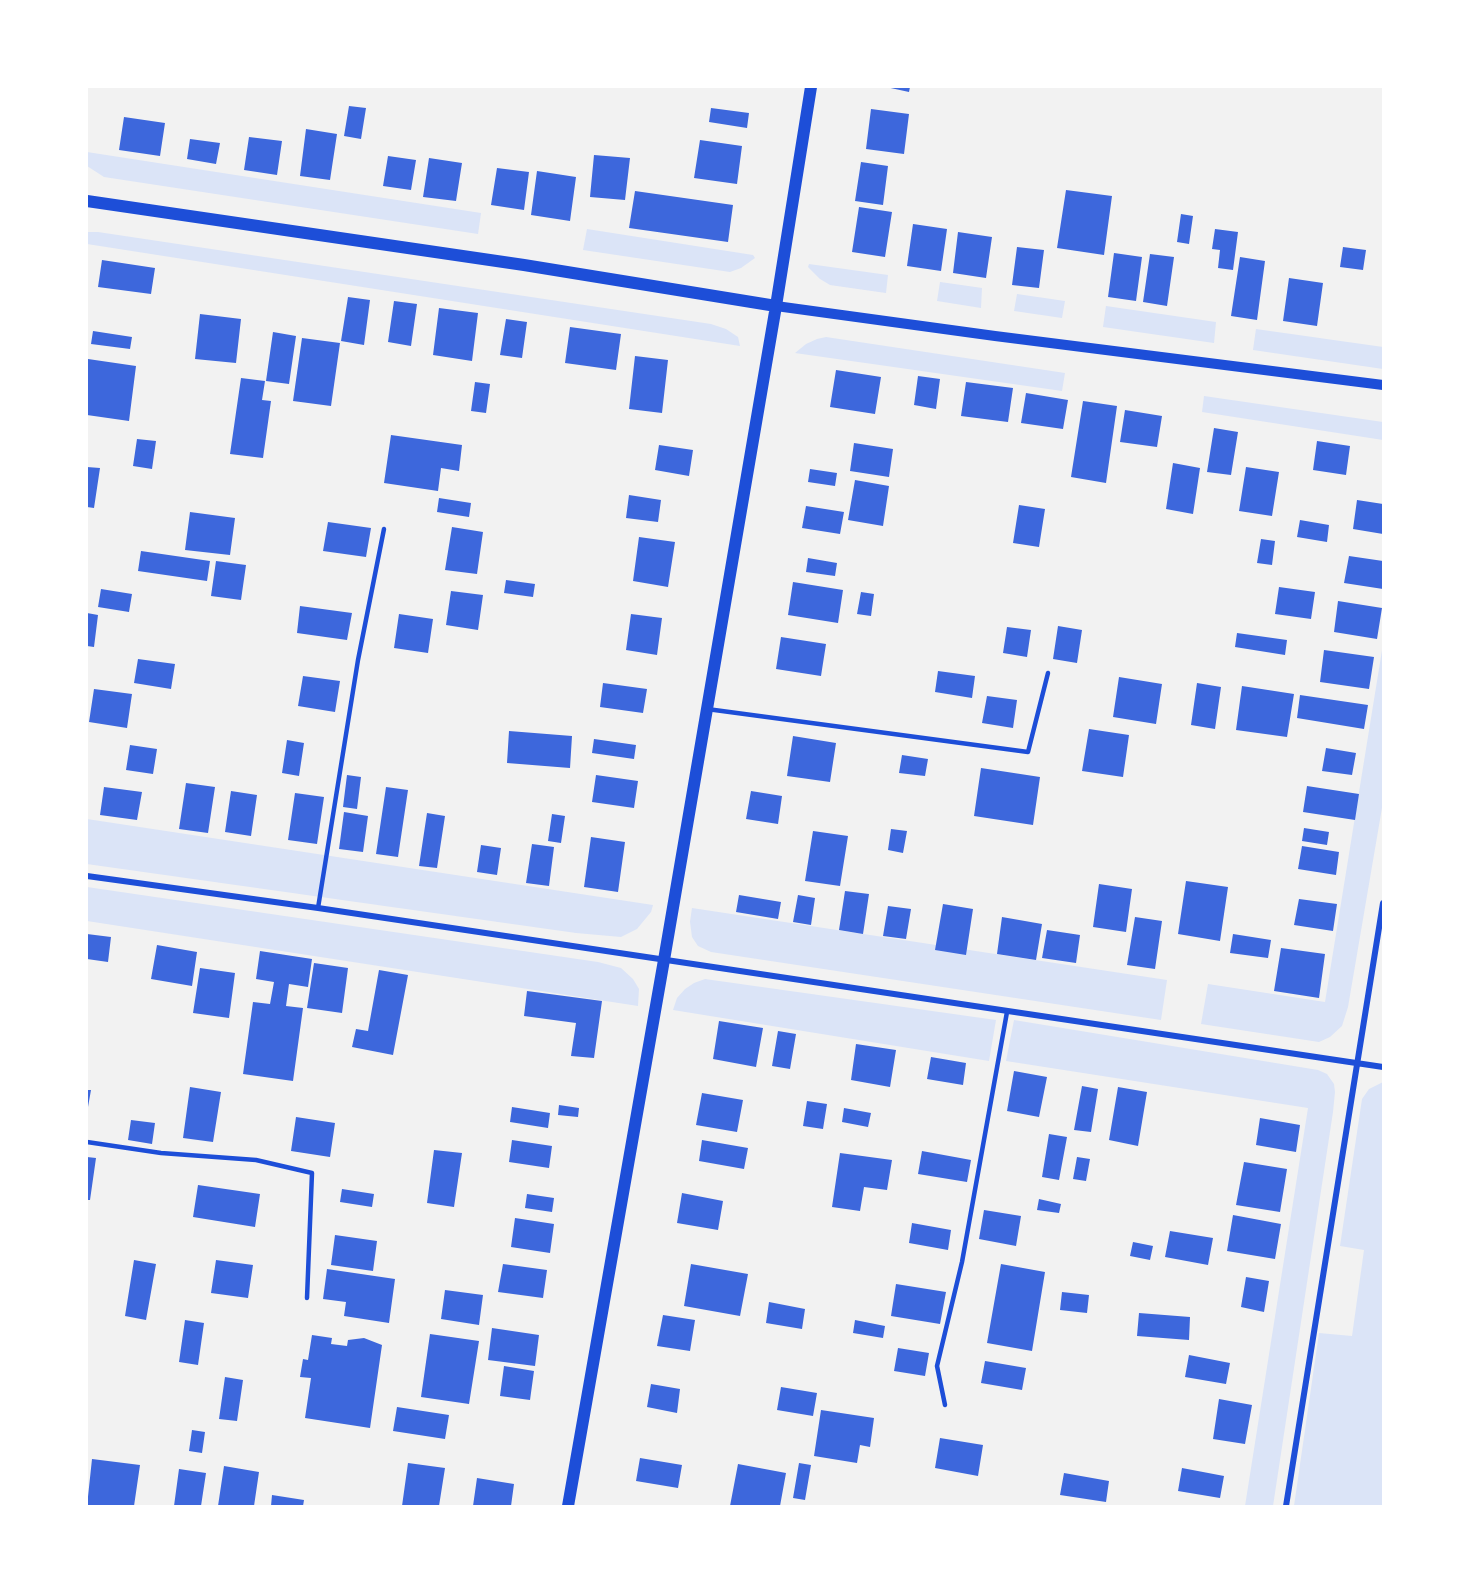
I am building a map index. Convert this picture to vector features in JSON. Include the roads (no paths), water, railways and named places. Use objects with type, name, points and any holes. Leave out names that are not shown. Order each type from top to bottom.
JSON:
[{"type":"main road","points":[[568,1506],[707,709],[811,87]]},
{"type":"main road","points":[[87,201],[524,265],[776,306]]},
{"type":"street","points":[[776,306],[1383,385]]},
{"type":"street","points":[[87,876],[318,908],[1383,1067]]},
{"type":"street","points":[[1286,1506],[1383,903]]},
{"type":"lane","points":[[318,908],[358,660],[384,529]]},
{"type":"lane","points":[[707,709],[1028,752],[1048,673]]},
{"type":"lane","points":[[945,1405],[938,1366],[962,1262],[1006,1012]]},
{"type":"lane","points":[[87,1142],[161,1154],[256,1160],[312,1173],[307,1298]]}]
